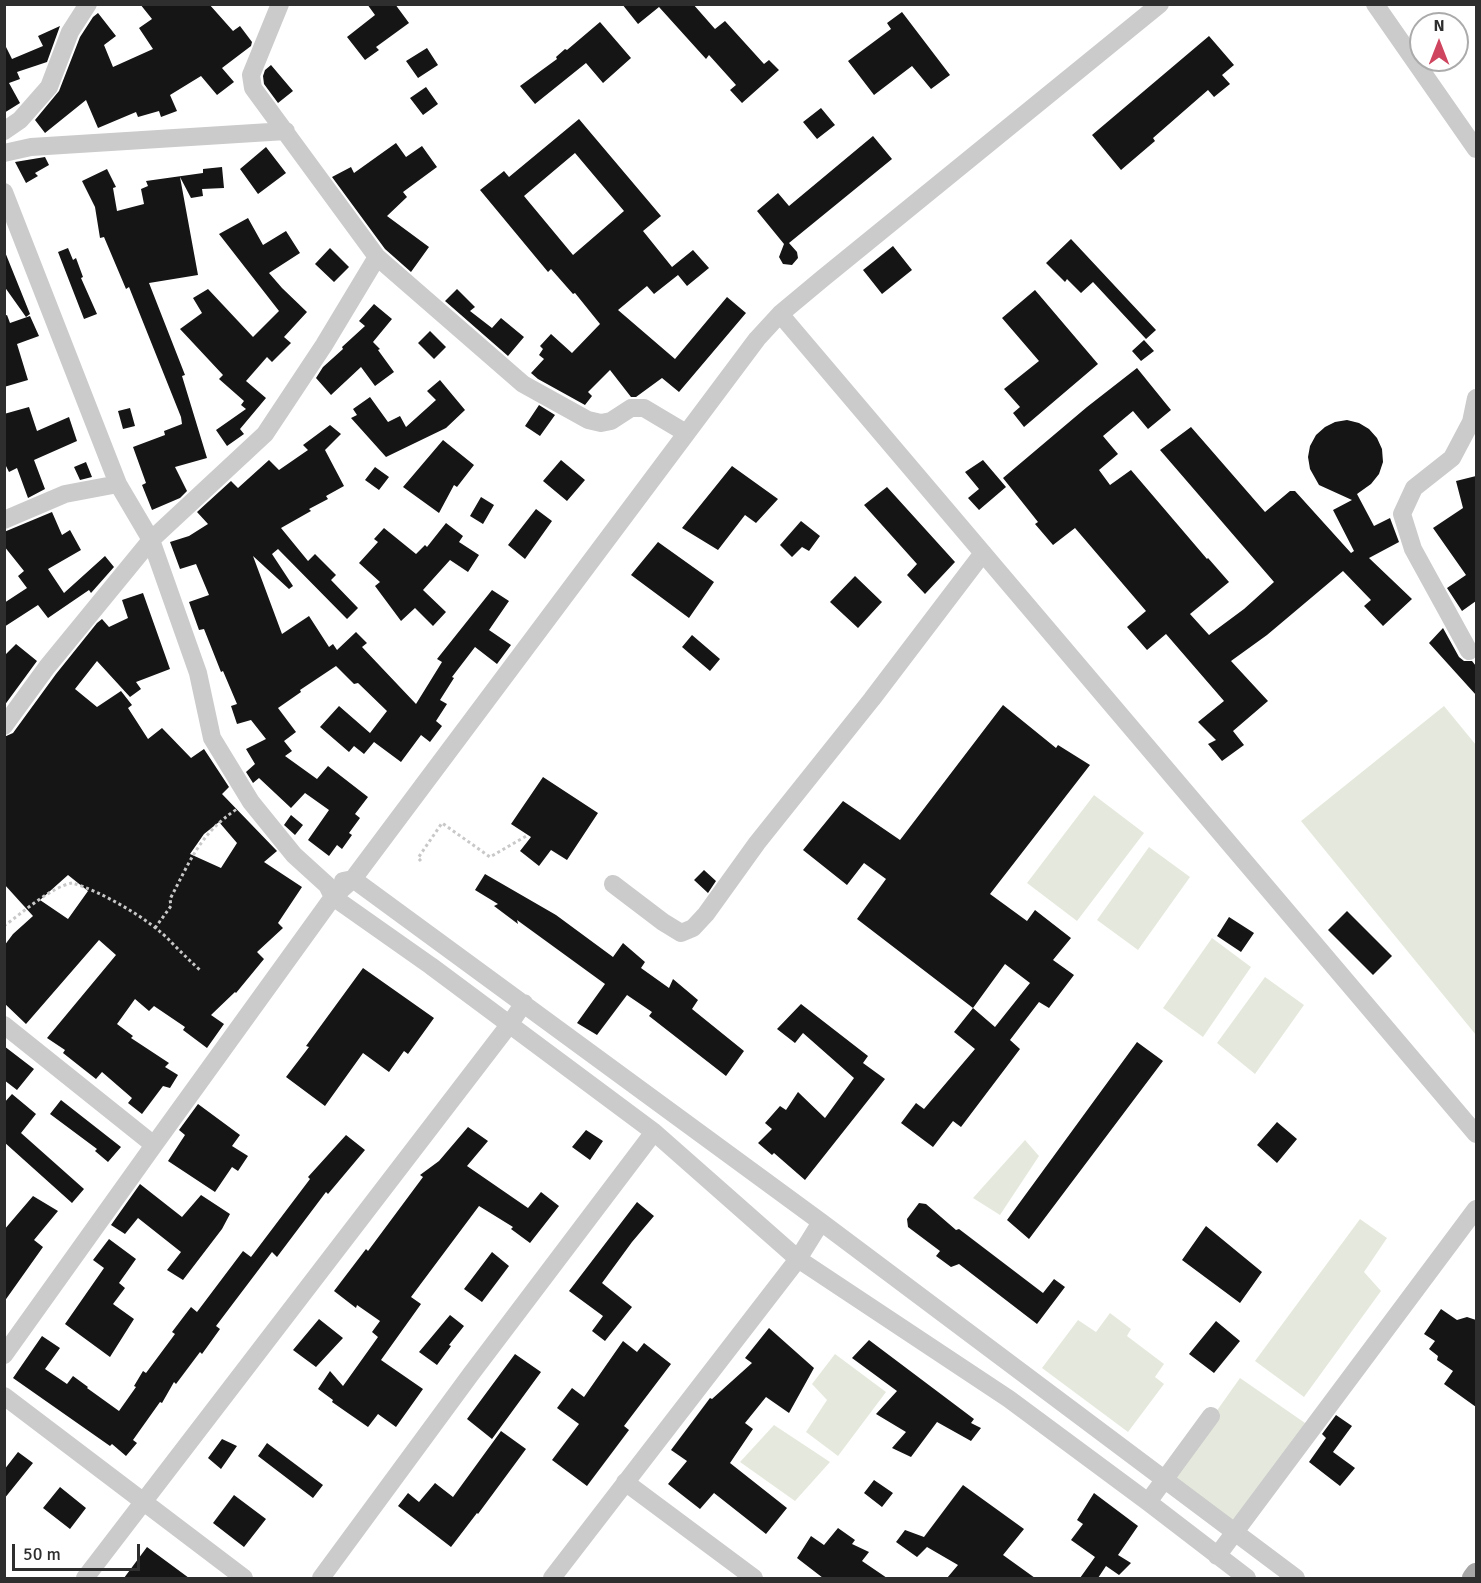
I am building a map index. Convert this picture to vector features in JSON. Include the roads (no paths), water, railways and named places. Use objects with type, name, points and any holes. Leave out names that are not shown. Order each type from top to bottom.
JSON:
[{"type":"main road","points":[[1473,1578],[1476,1574]]},
{"type":"street","points":[[4,131],[20,120],[49,87],[62,58],[70,32],[88,4]]},
{"type":"street","points":[[280,4],[251,75],[254,88],[377,257],[533,389],[588,420],[601,423],[610,421],[631,408],[644,408],[686,433]]},
{"type":"street","points":[[4,1355],[154,1145],[330,891],[353,879],[758,339],[780,314],[1160,4]]},
{"type":"street","points":[[1375,4],[1476,149]]},
{"type":"street","points":[[20,120],[21,129],[31,147]]},
{"type":"street","points":[[4,153],[31,147],[286,131]]},
{"type":"street","points":[[4,192],[118,484],[151,540],[198,673],[212,738],[251,802],[294,855],[330,891],[654,1132],[798,1259],[1009,1400],[1247,1578]]},
{"type":"street","points":[[4,726],[47,667],[151,540],[265,434],[324,345],[377,257]]},
{"type":"street","points":[[780,314],[1476,1134]]},
{"type":"street","points":[[1469,651],[1413,549],[1402,514],[1414,488],[1452,458],[1471,422],[1476,398]]},
{"type":"street","points":[[4,520],[65,495],[118,484]]},
{"type":"street","points":[[613,884],[681,933],[693,928],[983,553]]},
{"type":"street","points":[[353,879],[821,1222],[1296,1578]]},
{"type":"street","points":[[85,1578],[524,1003]]},
{"type":"street","points":[[4,1025],[154,1145]]},
{"type":"street","points":[[321,1578],[471,1374],[654,1132]]},
{"type":"street","points":[[1217,1557],[1476,1209]]},
{"type":"street","points":[[552,1578],[798,1259],[821,1222]]},
{"type":"street","points":[[4,1396],[244,1578]]},
{"type":"street","points":[[1148,1502],[1211,1416]]},
{"type":"street","points":[[625,1482],[754,1578]]}]
